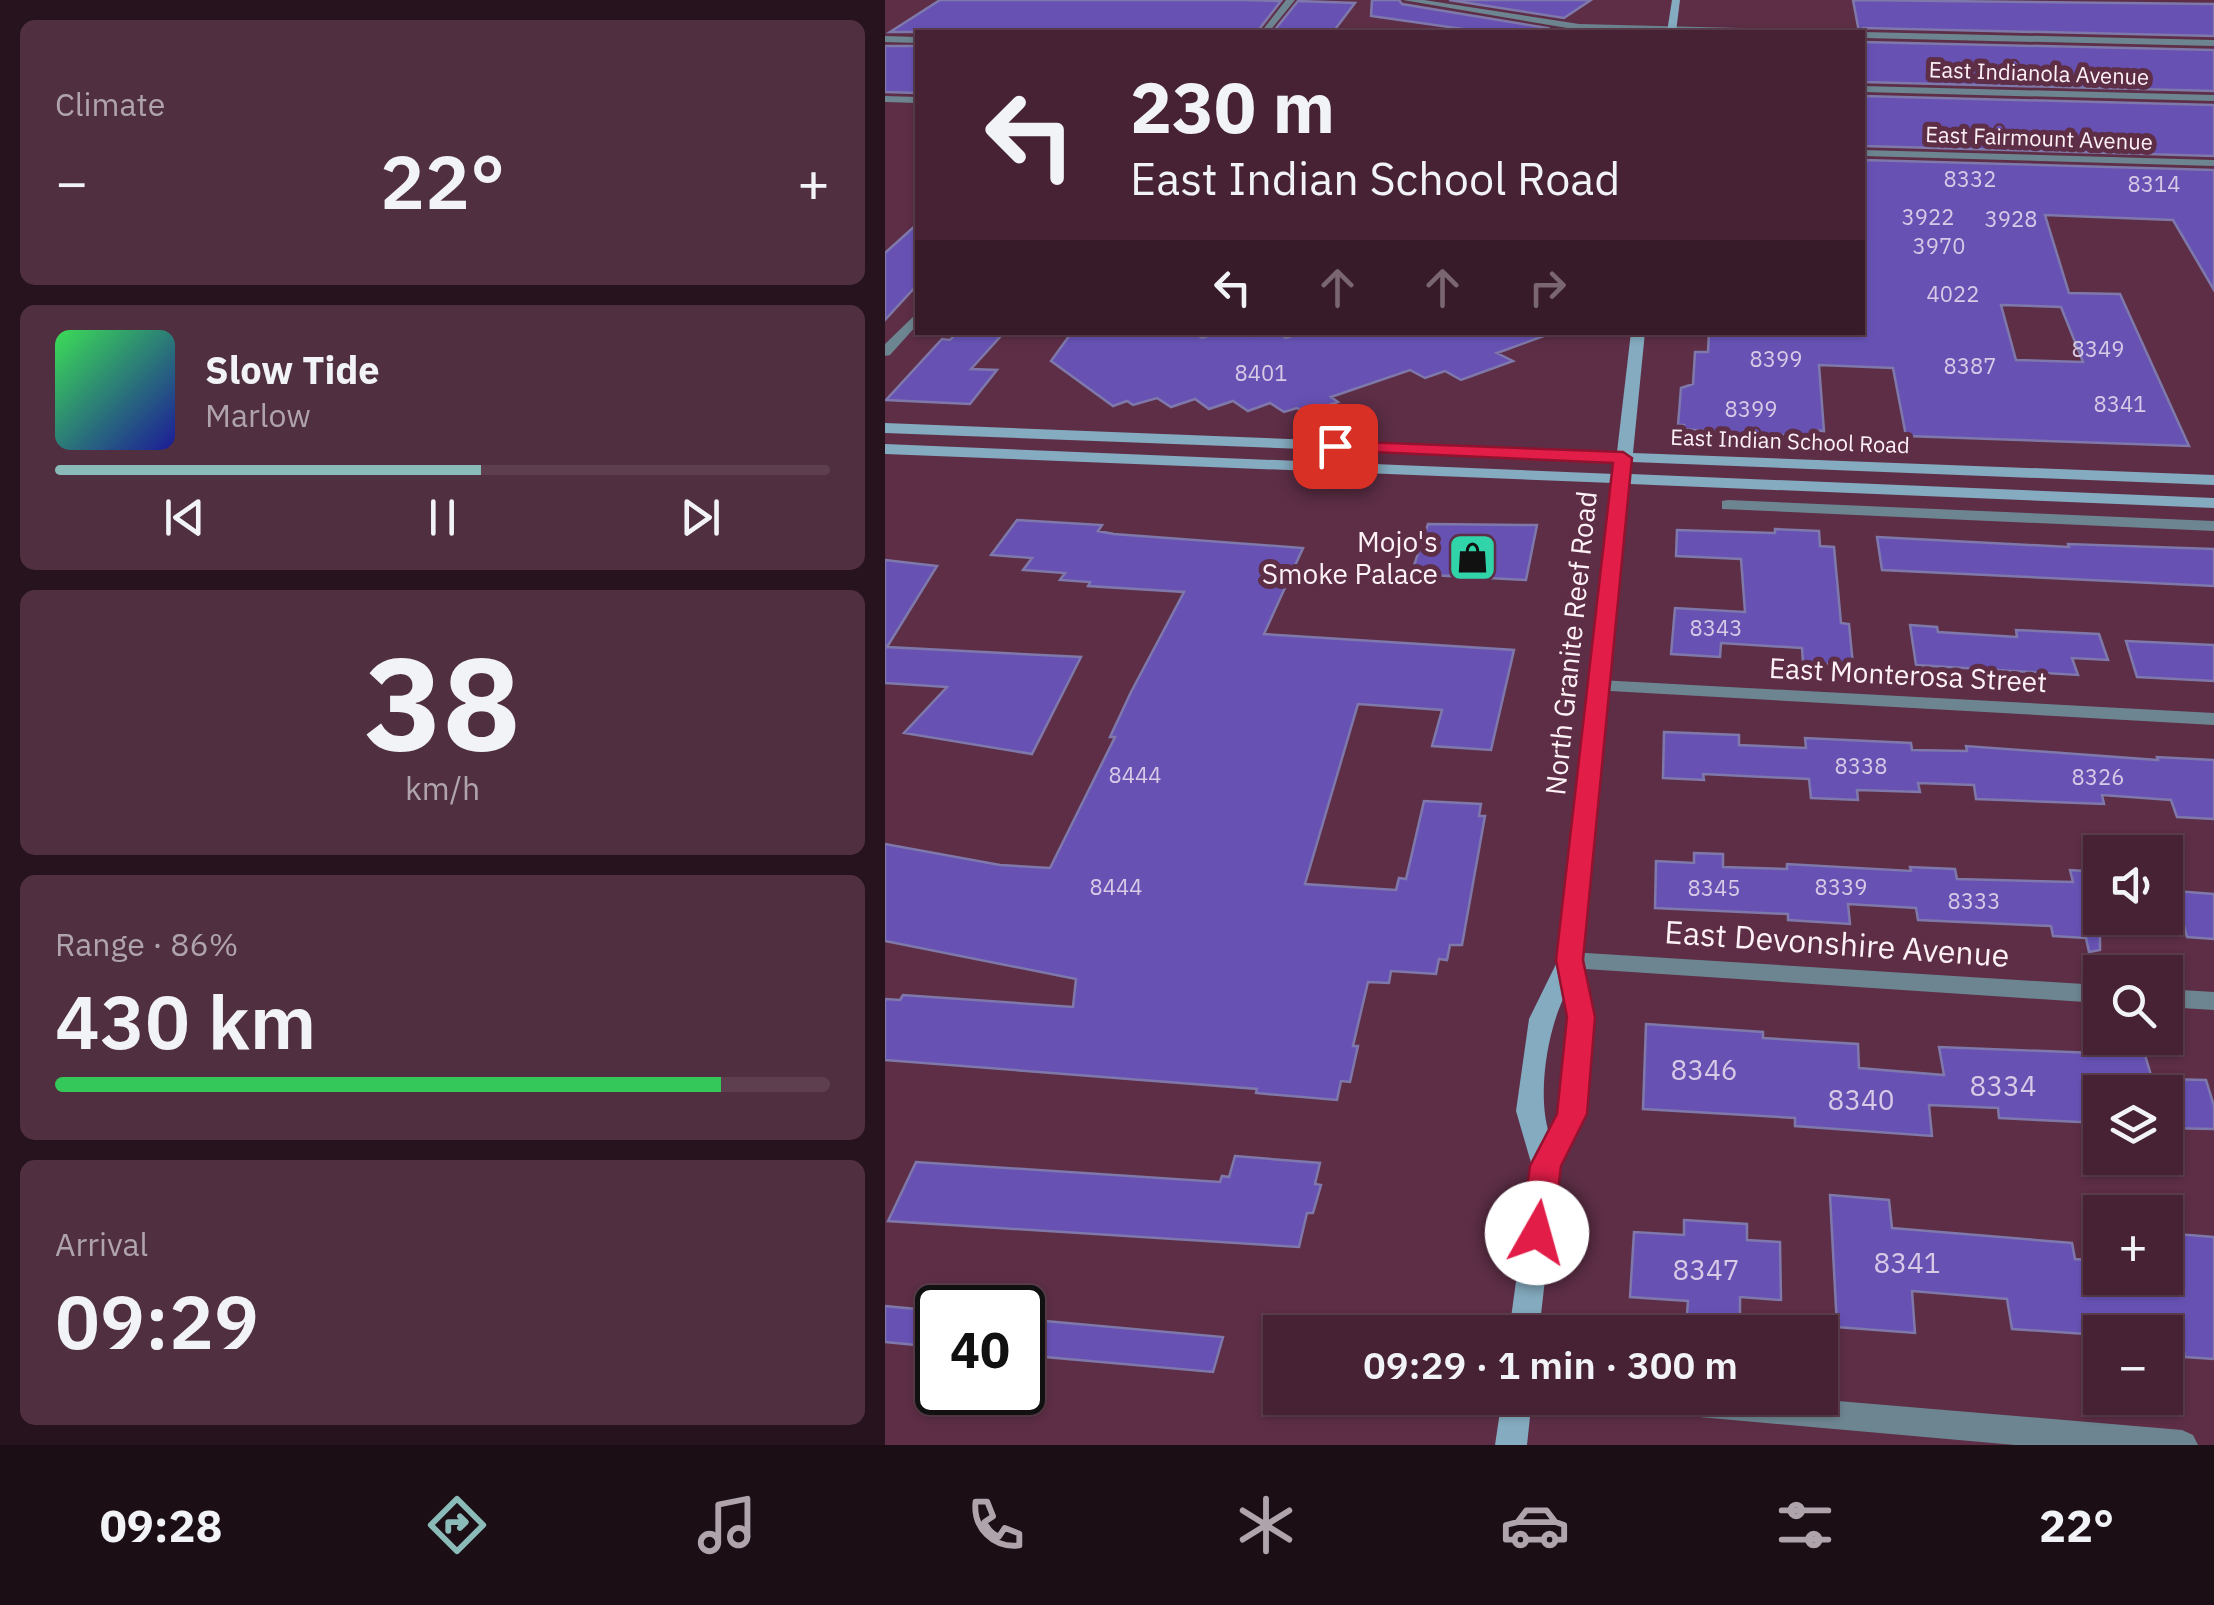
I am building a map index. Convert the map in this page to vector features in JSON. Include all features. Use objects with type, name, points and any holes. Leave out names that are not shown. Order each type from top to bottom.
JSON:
[{"type":"main road","points":[[1672,30],[1676,0]]},
{"type":"main road","name":"North Granite Reef Road","points":[[1526,1315],[1545,1166],[1572,1114],[1581,1017],[1570,960],[1638,335]]},
{"type":"main road","name":"East Indian School Road","points":[[885,428],[2214,480]]},
{"type":"main road","name":"East Indian School Road","points":[[885,450],[2214,503]]},
{"type":"main road","name":"North Granite Reef Road","points":[[1545,1166],[1529,1110],[1541,1019],[1570,960]]},
{"type":"main road","points":[[1511,1445],[1515,1415]]},
{"type":"street","points":[[1267,30],[1291,0]]},
{"type":"street","points":[[1407,0],[1533,22],[1657,30]]},
{"type":"street","points":[[1865,34],[2214,43]]},
{"type":"street","points":[[885,39],[915,40]]},
{"type":"street","name":"East Indianola Avenue","points":[[1865,88],[2214,98]]},
{"type":"street","points":[[885,100],[915,100]]},
{"type":"street","name":"East Fairmount Avenue","points":[[1865,153],[2214,163]]},
{"type":"street","points":[[885,352],[893,335],[915,319]]},
{"type":"street","name":"East Indian School Road","points":[[1768,484],[1769,507]]},
{"type":"street","points":[[1728,505],[2214,526]]},
{"type":"street","name":"East Monterosa Street","points":[[1599,686],[2214,719]]},
{"type":"street","name":"East Devonshire Avenue","points":[[1570,960],[2083,993]]},
{"type":"street","points":[[2183,999],[2214,1001]]},
{"type":"street","points":[[1838,1415],[2183,1445]]},
{"type":"building","points":[[940,0],[1281,1],[1259,30],[890,32]]},
{"type":"building","points":[[1372,0],[1399,0],[1402,4],[1547,28],[1470,30],[1371,16]]},
{"type":"building","points":[[1449,0],[1591,0],[1564,18]]},
{"type":"building","points":[[1853,0],[2214,4],[2214,36],[1859,30]]},
{"type":"building","points":[[1298,1],[1355,3],[1335,30],[1275,30]]},
{"type":"building","points":[[1865,42],[2214,50],[2214,91],[1865,82]]},
{"type":"building","points":[[885,46],[915,46],[915,93],[885,92]]},
{"type":"building","points":[[1865,96],[2214,105],[2214,156],[1865,146]]},
{"type":"building","points":[[1865,160],[2214,170],[2214,290],[2173,220],[2045,215],[2069,293],[2120,294],[2189,446],[1906,436],[1893,368],[1819,365],[1824,431],[1813,430],[1813,435],[1748,435],[1684,429],[1684,425],[1678,425],[1681,388],[1693,384],[1695,352],[1708,352],[1709,335],[1865,335]],"holes":[[[2001,305],[2061,307],[2083,362],[2016,360]]]},
{"type":"building","points":[[915,226],[915,287],[885,320],[885,253]]},
{"type":"building","points":[[955,335],[1001,336],[971,369],[997,370],[970,404],[886,400],[942,339],[950,340]]},
{"type":"building","points":[[1070,335],[1544,336],[1497,353],[1513,361],[1461,380],[1445,371],[1425,378],[1410,370],[1331,397],[1338,402],[1305,413],[1297,408],[1284,412],[1270,403],[1248,411],[1233,401],[1209,409],[1195,399],[1171,407],[1157,398],[1113,406],[1051,361]]},
{"type":"building","points":[[1017,520],[1102,525],[1098,531],[1114,534],[1303,548],[1264,634],[1514,650],[1491,750],[1432,746],[1442,710],[1358,704],[1305,884],[1396,890],[1399,878],[1406,879],[1424,801],[1481,804],[1479,816],[1485,816],[1462,945],[1450,945],[1447,960],[1439,959],[1436,974],[1391,971],[1389,983],[1368,982],[1353,1046],[1358,1046],[1350,1082],[1341,1081],[1337,1100],[1256,1093],[1257,1089],[885,1060],[885,999],[900,1000],[903,995],[1073,1007],[1076,979],[885,941],[885,844],[1000,865],[1050,868],[1115,737],[1110,737],[1131,692],[1184,592],[1088,586],[1090,582],[1060,580],[1065,573],[1023,570],[1032,558],[991,555]]},
{"type":"building","name":"Mojo's Smoke Palace","points":[[1428,524],[1537,525],[1526,580],[1411,574]]},
{"type":"building","points":[[1775,529],[1819,531],[1820,546],[1834,547],[1841,623],[1849,624],[1853,665],[1803,663],[1802,648],[1721,643],[1720,657],[1671,654],[1675,608],[1745,612],[1741,559],[1676,556],[1677,530],[1775,533]]},
{"type":"building","points":[[1877,537],[2069,547],[2068,544],[2214,549],[2214,586],[1882,570]]},
{"type":"building","points":[[885,560],[937,566],[887,647],[1081,657],[1032,754],[904,733],[947,687],[885,683]]},
{"type":"building","points":[[1910,625],[1937,627],[1938,632],[2017,637],[2016,630],[2099,634],[2108,660],[2072,658],[2078,675],[1916,665]]},
{"type":"building","points":[[2126,641],[2214,645],[2214,681],[2137,677]]},
{"type":"building","points":[[1664,732],[1739,735],[1739,745],[1806,748],[1805,738],[1911,743],[1912,750],[1967,751],[1966,746],[2158,760],[2157,757],[2214,760],[2214,819],[2177,817],[2171,800],[2102,795],[2104,804],[1976,799],[1974,785],[1918,783],[1920,792],[1857,790],[1858,800],[1811,798],[1809,779],[1703,774],[1704,780],[1663,778]]},
{"type":"building","points":[[1694,853],[1723,854],[1723,867],[1787,869],[1787,864],[1911,871],[1910,867],[1955,869],[1957,879],[2073,882],[2070,870],[2083,871],[2083,935],[2100,935],[2100,950],[2089,952],[2086,938],[2053,936],[2051,926],[1918,920],[1916,908],[1848,904],[1850,924],[1788,920],[1788,914],[1655,908],[1656,861],[1694,863]]},
{"type":"building","points":[[2183,892],[2214,894],[2214,939],[2187,937]]},
{"type":"building","points":[[1646,1024],[1763,1032],[1763,1038],[1858,1044],[1859,1068],[1944,1075],[1939,1047],[2145,1055],[2151,1075],[2083,1075],[2083,1122],[1999,1118],[1998,1108],[1929,1105],[1932,1136],[1795,1126],[1795,1118],[1643,1109]]},
{"type":"building","points":[[2183,1079],[2206,1080],[2214,1106],[2214,1129],[2183,1128]]},
{"type":"building","points":[[1235,1156],[1320,1163],[1315,1184],[1321,1185],[1313,1213],[1307,1213],[1299,1247],[888,1221],[916,1162],[1220,1182],[1222,1176],[1229,1177]]},
{"type":"building","points":[[1830,1195],[1889,1200],[1892,1228],[2072,1243],[2075,1259],[2083,1260],[2083,1295],[2183,1295],[2183,1234],[2214,1237],[2214,1359],[2185,1357],[2183,1315],[2083,1315],[2083,1334],[2012,1329],[2007,1299],[1912,1291],[1915,1333],[1838,1327]]},
{"type":"building","points":[[1684,1220],[1747,1224],[1747,1240],[1780,1242],[1781,1300],[1740,1297],[1740,1315],[1698,1315],[1687,1314],[1688,1301],[1630,1297],[1634,1232],[1684,1235]]},
{"type":"building","points":[[885,1306],[915,1309],[915,1345],[885,1342]]},
{"type":"building","points":[[1045,1321],[1223,1337],[1213,1372],[1045,1357]]},
{"type":"place","name":"Mojo's Smoke Palace","points":[[1473,558]]},
{"type":"route","points":[[1335,446],[1623,458],[1570,960],[1581,1017],[1572,1114],[1545,1166],[1537,1233]]}]
